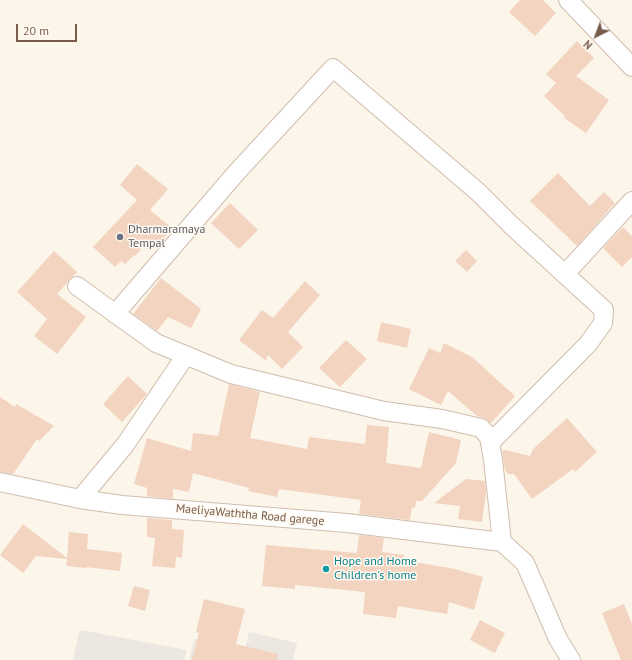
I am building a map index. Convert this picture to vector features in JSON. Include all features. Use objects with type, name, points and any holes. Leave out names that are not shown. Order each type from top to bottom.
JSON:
[{"type":"street","points":[[568,0],[632,67]]},
{"type":"street","points":[[115,314],[236,173],[333,68],[478,192],[511,225],[604,310],[602,323],[588,344],[490,443]]},
{"type":"street","points":[[565,274],[632,201]]},
{"type":"street","points":[[77,286],[156,343],[231,374],[384,411],[442,419],[481,428],[488,437],[490,443],[502,542],[525,563],[558,639],[571,660]]},
{"type":"street","points":[[80,498],[125,445],[186,355]]},
{"type":"street","name":"MaeliyaWaththa Road garege","points":[[0,482],[122,505],[347,523],[502,542]]},
{"type":"shaded area","points":[[79,631],[86,631],[187,650],[184,660],[73,660]]},
{"type":"shaded area","points":[[249,632],[297,643],[293,660],[189,660],[194,639],[245,648]]},
{"type":"building","points":[[520,0],[543,0],[556,13],[535,36],[509,12]]},
{"type":"building","points":[[577,41],[594,58],[576,76],[609,100],[586,133],[564,118],[565,116],[544,96],[556,83],[546,74]]},
{"type":"building","points":[[137,164],[168,189],[150,210],[172,228],[156,248],[148,241],[135,256],[134,255],[125,264],[121,261],[115,267],[93,247],[137,200],[120,185]]},
{"type":"building","points":[[558,173],[590,206],[604,192],[615,203],[577,246],[530,201]]},
{"type":"building","points":[[230,203],[258,230],[239,249],[211,223]]},
{"type":"building","points":[[623,227],[632,236],[632,257],[622,267],[603,248]]},
{"type":"building","points":[[466,250],[477,261],[467,272],[455,261]]},
{"type":"building","points":[[54,251],[77,272],[57,294],[86,317],[57,354],[34,336],[47,319],[17,292]]},
{"type":"building","points":[[161,278],[201,309],[191,328],[168,317],[157,331],[133,314]]},
{"type":"building","points":[[305,281],[320,295],[288,332],[303,347],[282,369],[268,355],[266,361],[239,340],[262,310],[273,318]]},
{"type":"building","points":[[381,322],[411,329],[407,348],[377,341]]},
{"type":"building","points":[[346,340],[367,359],[340,387],[319,368]]},
{"type":"building","points":[[444,343],[472,357],[515,396],[491,423],[484,418],[477,416],[448,391],[441,405],[409,389],[429,348],[440,353]]},
{"type":"building","points":[[128,376],[147,394],[122,422],[103,404]]},
{"type":"building","points":[[229,384],[260,392],[250,438],[307,449],[309,437],[365,444],[367,425],[389,427],[386,463],[421,468],[429,432],[461,440],[456,463],[422,501],[416,501],[415,508],[412,507],[410,520],[359,514],[361,500],[279,489],[277,497],[248,491],[249,488],[193,473],[189,492],[173,489],[173,499],[147,496],[147,488],[134,484],[147,438],[191,451],[193,433],[218,436]]},
{"type":"building","points":[[0,397],[15,407],[16,404],[54,426],[39,441],[37,439],[13,474],[0,472]]},
{"type":"building","points":[[567,418],[597,452],[575,472],[573,469],[532,499],[514,474],[508,474],[505,470],[502,451],[506,450],[530,456],[533,449]]},
{"type":"building","points":[[466,479],[485,481],[486,492],[482,522],[458,519],[460,506],[434,503]]},
{"type":"building","points":[[147,518],[172,520],[172,529],[184,530],[182,558],[176,557],[175,568],[152,566],[155,538],[147,537]]},
{"type":"building","points":[[23,524],[67,558],[69,532],[88,534],[87,549],[122,553],[120,571],[66,566],[67,559],[36,556],[23,573],[0,555]]},
{"type":"building","points":[[359,535],[384,538],[382,552],[404,555],[403,560],[455,569],[483,577],[474,610],[449,602],[447,614],[398,606],[396,618],[363,614],[365,592],[295,585],[295,589],[262,586],[266,545],[357,553]]},
{"type":"building","points":[[134,586],[150,590],[145,611],[128,606]]},
{"type":"building","points":[[204,599],[245,609],[236,644],[278,654],[277,660],[192,660],[199,633],[196,632]]},
{"type":"building","points":[[624,604],[632,624],[632,660],[621,660],[602,613]]},
{"type":"building","points":[[480,620],[505,633],[495,653],[470,640]]},
{"type":"place","name":"Dharmaramaya Tempal","points":[[120,237]]},
{"type":"place","name":"Hope and Home Children's home","points":[[326,569]]}]
